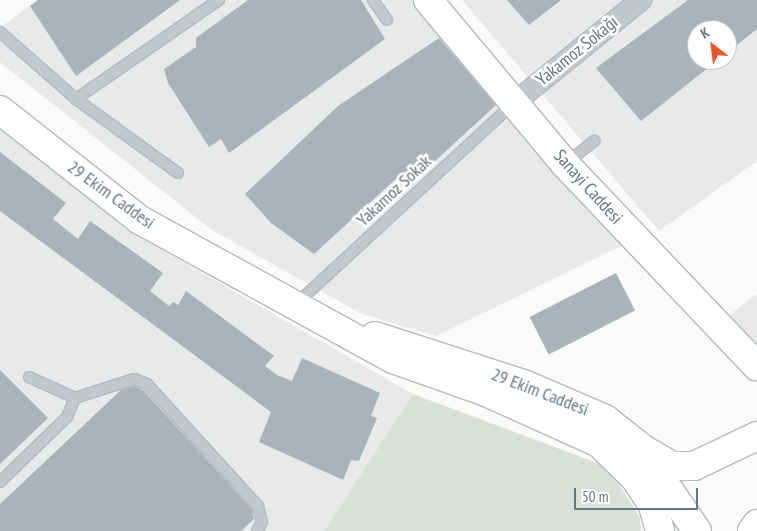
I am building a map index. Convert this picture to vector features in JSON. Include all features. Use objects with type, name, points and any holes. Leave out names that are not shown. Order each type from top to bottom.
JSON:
[{"type":"main road","name":"Sanayi Caddesi","points":[[428,0],[565,164],[757,366]]},
{"type":"main road","name":"29 Ekim Caddesi","points":[[0,110],[140,220],[335,325],[393,360],[486,392],[599,442],[635,478],[653,506],[660,531]]},
{"type":"main road","name":"29 Ekim Caddesi","points":[[335,325],[567,400],[605,419],[638,445],[697,531]]},
{"type":"main road","points":[[638,445],[673,466],[694,466],[757,436]]},
{"type":"main road","points":[[752,531],[757,524]]},
{"type":"street","name":"Yakamoz Sokağı","points":[[514,103],[641,0]]},
{"type":"lane","points":[[76,99],[219,0]]},
{"type":"lane","points":[[373,0],[387,20]]},
{"type":"lane","points":[[0,32],[76,99],[178,173]]},
{"type":"lane","name":"Yakamoz Sokak","points":[[296,304],[514,103]]},
{"type":"lane","points":[[565,164],[594,141]]},
{"type":"lane","points":[[29,377],[75,398],[134,379],[147,384],[258,506],[262,522],[257,531]]},
{"type":"lane","points":[[0,482],[67,417],[75,398]]},
{"type":"shaded area","points":[[37,0],[419,0],[623,245],[436,336],[360,313],[212,230],[0,62],[0,28]]},
{"type":"shaded area","points":[[462,0],[757,0],[757,161],[659,231]]},
{"type":"shaded area","points":[[0,128],[129,231],[413,394],[324,531],[0,531]]},
{"type":"shaded area","points":[[757,294],[757,344],[729,315]]},
{"type":"shaded area","points":[[413,394],[608,467],[640,518],[641,531],[324,531]]},
{"type":"building","points":[[38,0],[180,0],[76,76],[30,6]]},
{"type":"building","points":[[248,0],[361,0],[385,39],[229,153],[221,139],[209,147],[168,83],[164,69],[196,47],[196,38]]},
{"type":"building","points":[[507,0],[561,0],[529,25]]},
{"type":"building","points":[[688,0],[757,0],[757,29],[737,45],[737,20],[687,20],[687,70],[705,70],[641,121],[596,68]]},
{"type":"building","points":[[439,38],[496,105],[408,186],[399,176],[314,254],[271,223],[245,194],[338,106]]},
{"type":"building","points":[[0,152],[66,203],[53,219],[78,239],[90,221],[163,273],[150,291],[169,306],[173,302],[178,305],[186,291],[274,356],[265,366],[277,375],[292,381],[302,358],[380,393],[371,416],[377,418],[359,461],[351,460],[343,480],[259,442],[271,412],[0,211]]},
{"type":"building","points":[[616,273],[635,310],[549,354],[530,317]]},
{"type":"building","points":[[0,370],[48,418],[0,464]]},
{"type":"building","points":[[134,386],[143,390],[252,509],[254,519],[241,531],[0,531],[0,504],[121,390]]}]
